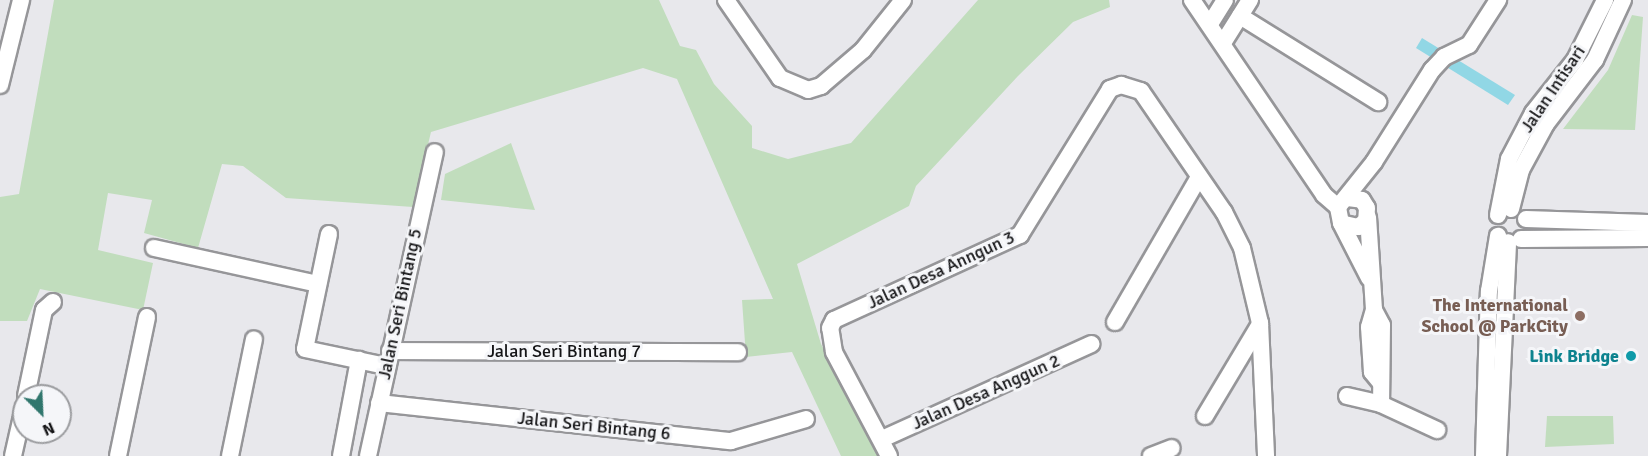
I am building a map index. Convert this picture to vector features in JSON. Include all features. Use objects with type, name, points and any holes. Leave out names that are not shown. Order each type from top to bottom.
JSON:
[{"type":"street","points":[[0,85],[21,0]]},
{"type":"street","points":[[726,0],[780,78],[808,90],[821,86],[863,50],[903,0]]},
{"type":"street","points":[[1192,0],[1324,195],[1342,209],[1358,227],[1368,212]]},
{"type":"street","points":[[1210,24],[1225,0]]},
{"type":"street","points":[[1223,43],[1250,0]]},
{"type":"street","points":[[1342,209],[1432,70],[1444,57],[1469,45],[1498,0]]},
{"type":"street","name":"Jalan Intisari","points":[[1504,212],[1509,159],[1533,113],[1575,60],[1605,0]]},
{"type":"street","name":"Jalan Intisari","points":[[1504,212],[1526,161],[1546,124],[1595,60],[1623,0]]},
{"type":"street","points":[[1240,16],[1378,102]]},
{"type":"street","name":"Jalan Desa Anngun 3","points":[[889,456],[882,439],[843,371],[830,328],[834,320],[1020,235],[1110,89],[1121,85],[1141,91],[1198,179],[1224,212],[1242,248],[1260,323],[1266,456]]},
{"type":"street","name":"Jalan Seri Bintang 5","points":[[368,456],[435,152]]},
{"type":"street","points":[[1374,162],[1368,212],[1374,310],[1369,327],[1371,361],[1380,382],[1381,404]]},
{"type":"street","points":[[1115,322],[1198,179]]},
{"type":"street","points":[[1342,209],[1362,200],[1368,212]]},
{"type":"street","points":[[1342,209],[1364,261],[1372,288]]},
{"type":"street","points":[[1624,230],[1648,209]]},
{"type":"street","points":[[1648,223],[1624,230],[1509,239],[1494,225],[1504,212],[1526,219],[1624,230],[1648,238]]},
{"type":"street","points":[[1484,456],[1489,291],[1509,239],[1527,230],[1526,219]]},
{"type":"street","points":[[1624,230],[1648,247]]},
{"type":"street","points":[[154,248],[318,284],[329,234]]},
{"type":"street","points":[[1498,456],[1509,239]]},
{"type":"street","name":"Jalan Seri Bintang 7","points":[[318,284],[305,349],[359,360],[738,352]]},
{"type":"street","points":[[29,384],[44,310],[53,302]]},
{"type":"street","points":[[118,456],[147,317]]},
{"type":"street","points":[[1205,416],[1260,323]]},
{"type":"street","points":[[230,456],[254,339]]},
{"type":"street","name":"Jalan Desa Anggun 2","points":[[882,439],[1091,344]]},
{"type":"street","points":[[341,456],[359,360]]},
{"type":"street","points":[[1347,396],[1381,404],[1437,430]]},
{"type":"street","name":"Jalan Seri Bintang 6","points":[[379,403],[729,448],[806,419]]},
{"type":"street","points":[[1151,456],[1172,448]]},
{"type":"green space","points":[[54,0],[659,0],[680,46],[696,50],[714,84],[752,126],[752,148],[788,159],[851,143],[978,0],[1109,0],[1110,7],[1073,22],[1018,76],[916,186],[909,206],[797,264],[821,344],[878,456],[841,456],[792,352],[746,357],[742,300],[773,299],[677,79],[643,68],[431,132],[413,207],[286,198],[243,166],[222,164],[198,248],[144,233],[152,200],[108,193],[98,250],[153,263],[143,310],[40,289],[27,321],[0,321],[0,197],[19,194]]},
{"type":"green space","points":[[1632,15],[1643,17],[1635,130],[1563,129],[1608,70]]},
{"type":"green space","points":[[511,143],[535,210],[441,200],[445,174]]},
{"type":"green space","points":[[1547,416],[1613,416],[1614,444],[1545,447]]},
{"type":"water","points":[[1422,38],[1515,95],[1508,105],[1416,48]]},
{"type":"place","name":"The International School @ ParkCity","points":[[1580,316]]},
{"type":"place","name":"Link Bridge","points":[[1631,356]]}]
